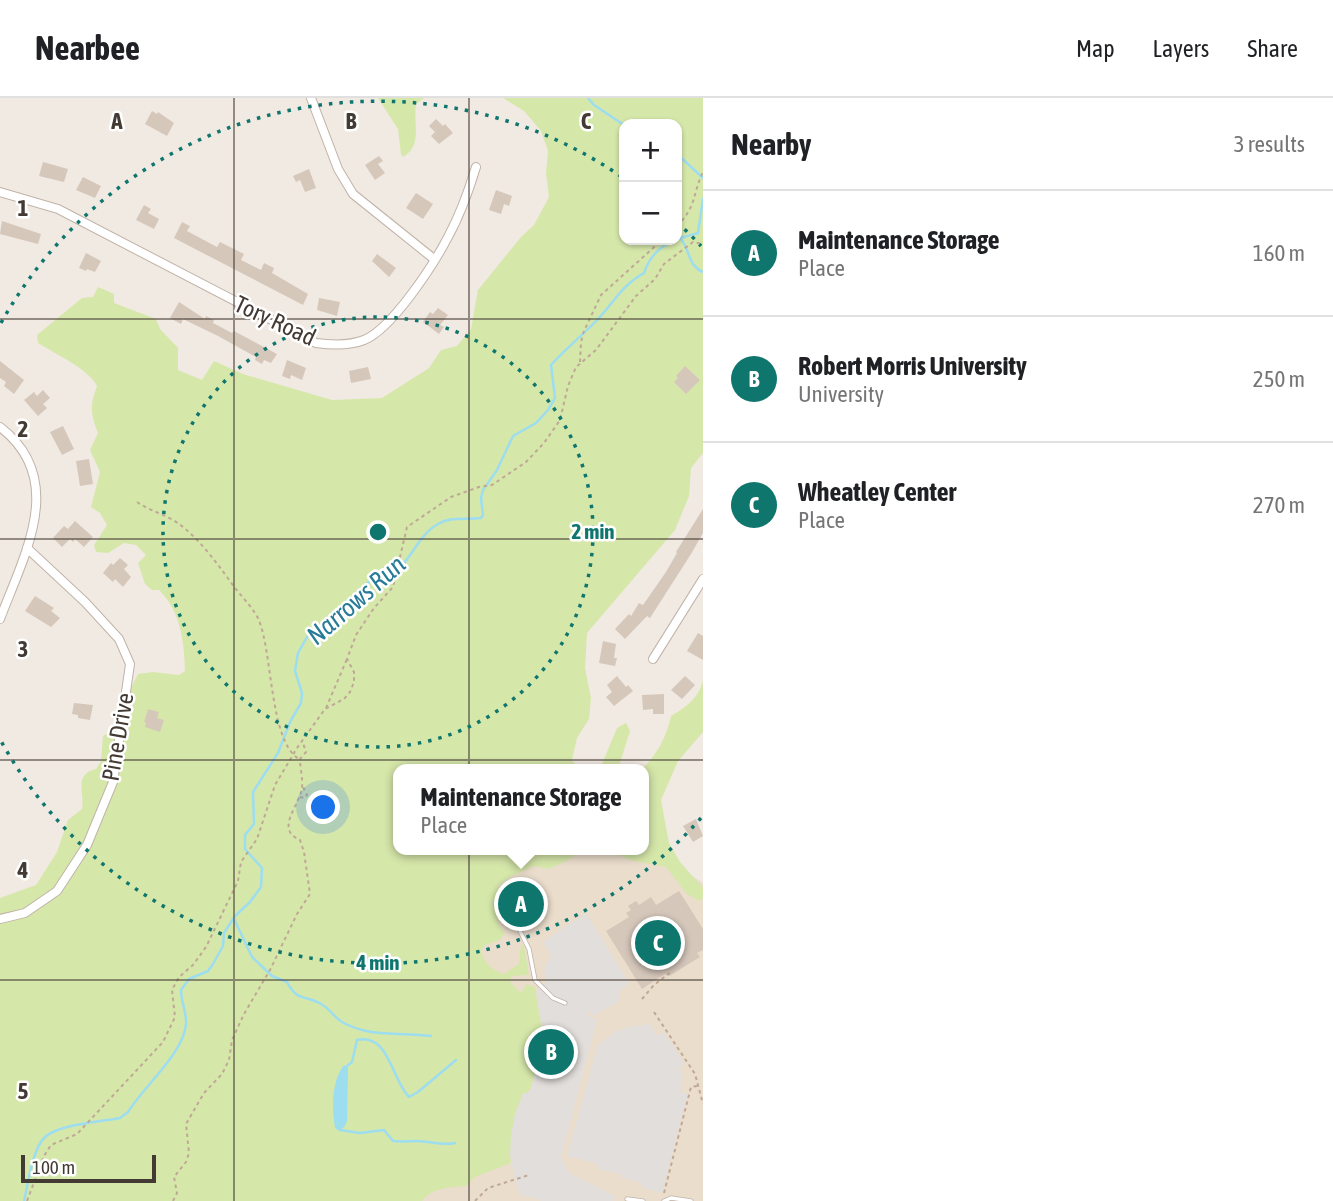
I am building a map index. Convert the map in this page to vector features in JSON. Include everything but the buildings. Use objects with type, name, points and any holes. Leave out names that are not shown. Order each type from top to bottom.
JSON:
[{"type":"street","points":[[311,98],[338,169],[353,194],[434,260]]},
{"type":"street","name":"Tory Road","points":[[0,192],[58,209],[316,343],[332,345],[364,340],[393,318],[448,237],[476,167]]},
{"type":"street","points":[[0,427],[25,453],[38,489],[36,520],[0,619]]},
{"type":"street","name":"Pine Drive","points":[[0,919],[24,913],[57,891],[87,845],[113,782],[130,664],[119,639],[85,602],[27,548]]},
{"type":"street","points":[[653,659],[703,579]]},
{"type":"lane","points":[[534,911],[521,921],[520,931],[529,949],[535,980],[554,998],[565,1003]]},
{"type":"lane","points":[[663,1201],[671,1198],[691,1201]]},
{"type":"lane","points":[[627,1199],[643,1201]]},
{"type":"path","points":[[682,220],[693,206],[703,172]]},
{"type":"path","points":[[580,363],[596,350],[636,296],[655,279],[664,264],[693,242],[703,244]]},
{"type":"path","points":[[27,1201],[44,1156],[51,1145],[77,1134],[163,1042],[173,1027],[175,1017],[172,990],[179,977],[193,965],[206,947],[238,881],[241,862],[257,839],[275,785],[325,709],[356,635],[374,608],[394,587],[407,527],[451,496],[492,485],[526,462],[551,436],[560,420],[568,386],[580,363],[584,331],[601,295],[656,245]]},
{"type":"path","points":[[137,502],[148,510],[177,522],[188,531],[224,571],[257,617],[267,651],[285,744],[294,756],[300,759]]},
{"type":"path","points":[[325,709],[344,699],[354,682],[354,672],[347,659]]},
{"type":"path","points":[[173,1201],[177,1193],[174,1177],[186,1162],[189,1153],[186,1124],[204,1093],[222,1074],[229,1060],[232,1040],[310,894],[300,840],[292,837],[288,830],[289,819],[302,787],[300,759],[306,752],[302,742]]},
{"type":"path","points":[[299,796],[302,799],[307,795],[306,789],[302,787]]},
{"type":"path","points":[[642,999],[672,971]]},
{"type":"path","points":[[654,1012],[695,1074],[703,1104]]},
{"type":"path","points":[[663,1201],[691,1087],[697,1086]]},
{"type":"path","points":[[475,1201],[488,1188],[529,1175]]},
{"type":"shaded area","points":[[530,855],[630,855],[671,862],[703,883],[703,1201],[344,1201],[454,902]]},
{"type":"shaded area","points":[[586,913],[629,983],[619,992],[618,1002],[593,1016],[587,1012],[597,1020],[561,1158],[569,1173],[615,1196],[614,1201],[541,1201],[522,1196],[517,1188],[510,1155],[511,1135],[523,1093],[528,1093],[531,1088],[544,1041],[536,992],[546,983],[544,969],[551,956],[543,942]]},
{"type":"shaded area","points":[[650,1024],[658,1036],[664,1032],[685,1064],[679,1068],[683,1076],[680,1092],[688,1094],[662,1193],[643,1188],[639,1182],[622,1178],[622,1174],[597,1169],[598,1164],[567,1156],[597,1047],[613,1033],[628,1027]]},
{"type":"green space","points":[[378,98],[424,98],[416,104],[413,147],[403,157],[398,129]]},
{"type":"green space","points":[[503,98],[703,98],[703,453],[691,468],[689,496],[675,530],[587,633],[585,668],[591,698],[589,719],[577,738],[572,760],[575,764],[393,764],[393,855],[574,855],[549,869],[534,866],[510,877],[497,887],[501,888],[502,895],[498,921],[505,933],[500,940],[485,945],[481,950],[489,965],[504,974],[519,964],[521,944],[524,946],[529,975],[512,976],[510,982],[521,993],[527,984],[535,987],[544,1042],[531,1088],[526,1094],[510,1155],[511,1163],[475,1177],[466,1186],[431,1193],[422,1201],[0,1201],[0,898],[36,885],[57,852],[68,820],[82,809],[82,780],[96,769],[101,761],[103,736],[130,721],[133,706],[130,690],[138,674],[153,672],[179,675],[185,671],[184,649],[177,617],[159,590],[152,590],[145,584],[138,563],[146,555],[136,545],[124,543],[108,553],[96,552],[94,545],[107,525],[100,513],[91,507],[100,472],[90,450],[98,433],[92,410],[97,386],[79,368],[38,343],[37,335],[82,298],[93,297],[98,287],[114,294],[114,303],[156,319],[160,329],[178,348],[178,370],[202,380],[214,361],[243,374],[332,400],[382,398],[429,368],[441,350],[457,346],[471,329],[478,290],[534,225],[549,197],[546,174],[548,151],[541,131],[524,111]]},
{"type":"green space","points":[[703,680],[703,732],[678,761],[661,800],[669,843],[680,862],[703,888],[703,898],[699,901],[687,894],[666,867],[630,860],[620,855],[649,855],[649,764],[647,764],[661,745],[671,716],[695,697]]},
{"type":"green space","points":[[626,723],[630,731],[620,764],[602,764],[617,728]]},
{"type":"water","points":[[344,1065],[348,1068],[347,1121],[339,1131],[335,1128],[334,1095],[337,1079]]},
{"type":"waterway","points":[[588,98],[619,122]]},
{"type":"waterway","points":[[682,159],[703,178]]},
{"type":"waterway","name":"Narrows Run","points":[[682,238],[698,233],[703,199]]},
{"type":"waterway","points":[[682,240],[694,266],[703,272]]},
{"type":"waterway","name":"Narrows Run","points":[[24,1201],[34,1158],[45,1137],[70,1126],[120,1118],[128,1112],[171,1058],[184,1035],[186,1024],[181,990],[189,979],[208,971],[223,946],[224,933],[261,887],[262,868],[245,849],[245,835],[254,824],[253,792],[278,753],[301,703],[302,693],[295,671],[298,653],[307,637],[370,581],[382,580],[392,575],[438,524],[454,519],[481,518],[483,490],[497,470],[513,436],[536,423],[555,398],[551,365],[598,319],[624,288],[644,273],[655,254],[666,245]]},
{"type":"waterway","points":[[234,919],[252,957],[272,976],[287,982],[294,993],[316,1001],[342,1022],[374,1032],[431,1036]]},
{"type":"waterway","points":[[347,1066],[352,1062],[357,1040],[368,1039],[383,1050],[409,1097],[456,1060]]},
{"type":"waterway","points":[[340,1130],[360,1133],[384,1130],[393,1141],[455,1143]]},
{"type":"place","name":"Maintenance Storage","points":[[521,904]]},
{"type":"place","name":"Wheatley Center","points":[[658,943]]},
{"type":"place","name":"Robert Morris University","points":[[551,1052]]}]
